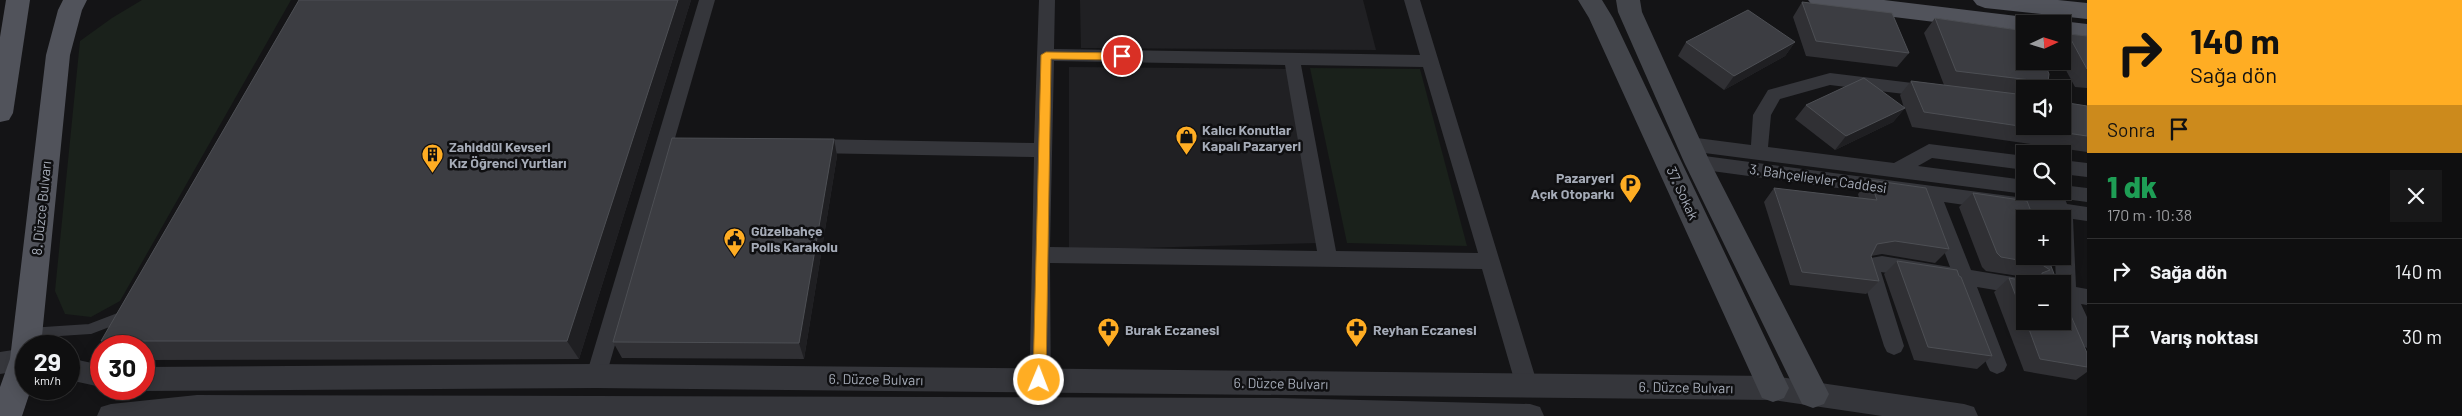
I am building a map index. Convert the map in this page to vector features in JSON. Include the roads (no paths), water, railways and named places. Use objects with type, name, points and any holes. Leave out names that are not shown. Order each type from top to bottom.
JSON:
[{"type":"main road","points":[[1,100],[18,0]]},
{"type":"main road","name":"8. Düzce Bulvarı","points":[[22,335],[58,55],[70,10],[75,0]]},
{"type":"main road","name":"37. Sokak","points":[[1590,0],[1601,18],[1773,388]]},
{"type":"main road","points":[[1628,0],[1630,12],[1693,153],[1813,394]]},
{"type":"main road","points":[[1820,0],[2016,24]]},
{"type":"main road","points":[[1984,0],[2087,11]]},
{"type":"main road","points":[[2071,30],[2087,32]]},
{"type":"main road","points":[[1622,63],[1653,63]]},
{"type":"main road","points":[[1702,235],[1734,235]]},
{"type":"main road","name":"8. Düzce Bulvarı","points":[[6,416],[15,376]]},
{"type":"street","points":[[596,376],[707,0]]},
{"type":"street","points":[[1040,408],[1040,255],[1047,0]]},
{"type":"street","points":[[1412,0],[1527,386]]},
{"type":"street","points":[[1046,55],[1431,61]]},
{"type":"street","points":[[1292,59],[1328,259]]},
{"type":"street","points":[[1759,153],[1762,115],[1774,94],[1830,79],[1947,94]]},
{"type":"street","points":[[665,143],[685,144]]},
{"type":"street","points":[[794,146],[1043,150]]},
{"type":"street","points":[[1897,170],[1929,151],[2016,162]]},
{"type":"street","name":"3. Bahçelievler Caddesi","points":[[1693,153],[1759,153],[2016,186]]},
{"type":"street","name":"3. Bahçelievler Caddesi","points":[[1693,153],[2061,210]]},
{"type":"street","points":[[2071,168],[2087,170]]},
{"type":"street","points":[[2071,193],[2087,195]]},
{"type":"street","points":[[2056,200],[2061,210]]},
{"type":"street","points":[[1935,203],[1997,365]]},
{"type":"street","name":"3. Bahçelievler Caddesi","points":[[2071,212],[2087,214]]},
{"type":"street","points":[[1040,255],[1491,261]]},
{"type":"street","points":[[1894,346],[1870,269],[1872,265],[1882,264],[2016,286]]},
{"type":"street","points":[[2071,294],[2087,297]]},
{"type":"street","points":[[2071,307],[2087,340]]},
{"type":"street","name":"6. Düzce Bulvarı","points":[[155,379],[596,376],[1773,388],[1964,416]]},
{"type":"street","name":"6. Düzce Bulvarı","points":[[111,416],[197,407],[587,411],[1040,408],[1530,416]]},
{"type":"lane","points":[[72,335],[110,324],[134,308]]},
{"type":"lane","points":[[118,335],[123,316]]},
{"type":"place","name":"Kalıcı Konutlar Kapalı Pazaryeri","points":[[1186,156]]},
{"type":"place","name":"Zahiddül Kevseri Kız Öğrenci Yurtları","points":[[433,173]]},
{"type":"place","name":"Pazaryeri Açık Otoparkı","points":[[1630,204]]},
{"type":"place","name":"Güzelbahçe Polis Karakolu","points":[[735,257]]},
{"type":"place","name":"Burak Eczanesi","points":[[1109,348]]},
{"type":"place","name":"Reyhan Eczanesi","points":[[1357,348]]}]
